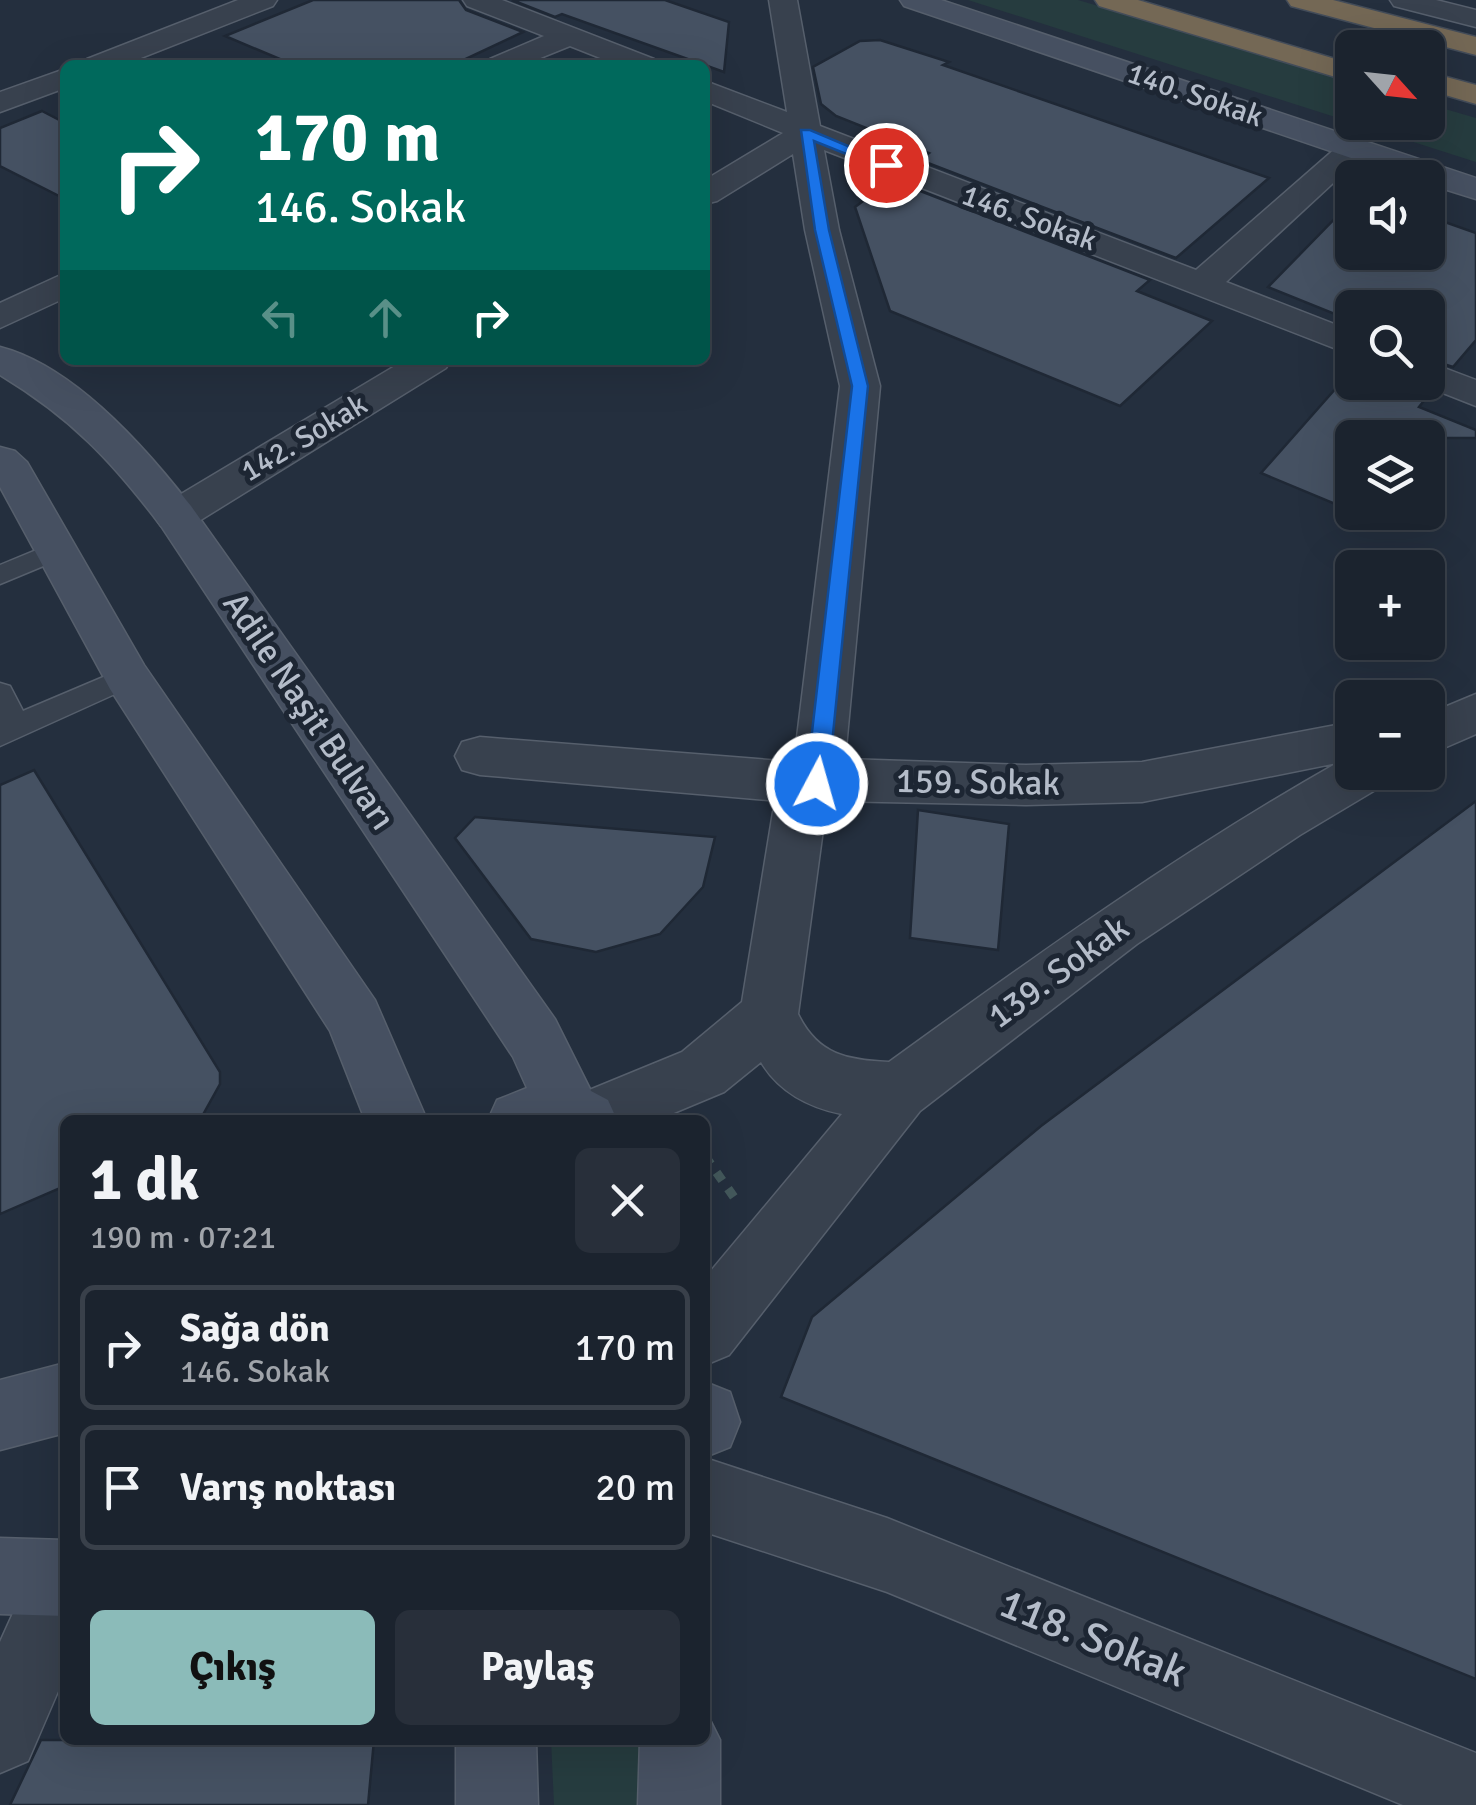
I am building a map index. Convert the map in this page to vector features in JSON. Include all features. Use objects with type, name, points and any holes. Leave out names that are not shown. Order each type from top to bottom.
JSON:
[{"type":"highway","points":[[1109,0],[1335,68]]},
{"type":"highway","points":[[1158,0],[1335,53]]},
{"type":"highway","points":[[1290,6],[1368,30]]},
{"type":"highway","points":[[1445,47],[1476,49]]},
{"type":"highway","points":[[1445,57],[1476,69]]},
{"type":"highway","points":[[1445,85],[1476,95]]},
{"type":"highway","points":[[1445,98],[1476,106]]},
{"type":"main road","name":"140. Sokak","points":[[914,0],[1476,190]]},
{"type":"main road","name":"Adile Naşit Bulvarı","points":[[0,359],[66,398],[132,459],[176,516],[534,1038],[564,1115]]},
{"type":"main road","points":[[0,460],[12,472],[126,677],[354,1018],[394,1115]]},
{"type":"main road","points":[[0,1416],[60,1399]]},
{"type":"main road","points":[[0,1576],[60,1582]]},
{"type":"main road","points":[[496,1745],[497,1805]]},
{"type":"main road","points":[[679,1805],[680,1745]]},
{"type":"street","points":[[110,60],[263,0]]},
{"type":"street","points":[[478,0],[632,60]]},
{"type":"street","points":[[783,0],[822,230],[860,386],[817,784],[800,812],[769,1014],[780,1045],[809,1074],[840,1089],[899,1090]]},
{"type":"street","points":[[1404,0],[1476,19]]},
{"type":"street","points":[[511,60],[575,36]]},
{"type":"street","points":[[0,103],[60,80]]},
{"type":"street","name":"146. Sokak","points":[[710,92],[806,133],[1335,337]]},
{"type":"street","points":[[710,191],[806,133]]},
{"type":"street","points":[[1202,284],[1354,148]]},
{"type":"street","points":[[0,317],[60,287]]},
{"type":"street","name":"142. Sokak","points":[[176,516],[424,365]]},
{"type":"street","points":[[1445,381],[1476,394]]},
{"type":"street","name":"159. Sokak","points":[[480,756],[817,784],[845,779],[1026,785],[1142,782],[1335,744]]},
{"type":"street","points":[[1226,765],[1250,767],[1269,782],[1282,800],[1282,820]]},
{"type":"street","name":"139. Sokak","points":[[710,1325],[899,1090],[1117,927],[1335,789]]},
{"type":"street","points":[[571,1115],[704,1072],[769,1014]]},
{"type":"street","name":"118. Sokak","points":[[710,1497],[887,1555],[1476,1794]]},
{"type":"street","points":[[0,1733],[60,1594]]},
{"type":"lane","points":[[0,575],[56,551]]},
{"type":"lane","points":[[0,694],[8,731],[126,677]]},
{"type":"path","points":[[710,1163],[744,1210]]},
{"type":"green space","points":[[968,0],[1078,0],[1335,76],[1335,117]]},
{"type":"green space","points":[[1445,109],[1476,118],[1476,162],[1407,140],[1445,140]]},
{"type":"green space","points":[[551,1745],[644,1745],[642,1805],[554,1805]]},
{"type":"building","points":[[313,0],[459,0],[466,10],[523,32],[464,60],[282,60],[225,36]]},
{"type":"building","points":[[512,0],[665,0],[729,22],[724,72],[710,67],[710,60],[690,60],[562,14],[555,17]]},
{"type":"building","points":[[880,40],[1269,178],[1176,258],[920,160],[929,153],[836,116],[821,104],[813,67],[860,41]]},
{"type":"building","points":[[42,111],[60,120],[60,196],[0,166],[0,128]]},
{"type":"building","points":[[892,180],[1150,280],[1137,291],[1212,321],[1120,406],[890,311],[855,207]]},
{"type":"building","points":[[1335,218],[1335,270],[1445,270],[1445,222],[1476,233],[1476,340],[1453,367],[1445,364],[1445,290],[1335,290],[1335,314],[1268,287]]},
{"type":"building","points":[[1335,389],[1335,400],[1425,400],[1419,407],[1476,430],[1476,438],[1445,438],[1445,420],[1335,420],[1335,504],[1261,473]]},
{"type":"building","points":[[34,770],[220,1072],[220,1084],[203,1115],[60,1115],[60,1188],[0,1214],[0,785]]},
{"type":"building","points":[[1476,801],[1476,1679],[781,1397],[812,1317],[1041,1126]]},
{"type":"building","points":[[918,810],[1009,824],[998,950],[910,938]]},
{"type":"building","points":[[475,817],[715,837],[703,887],[660,934],[596,952],[531,939],[455,838]]},
{"type":"building","points":[[41,1740],[60,1740],[60,1745],[374,1745],[368,1805],[10,1805]]},
{"type":"route","points":[[817,784],[860,386],[822,230],[806,133],[886,165]]}]
